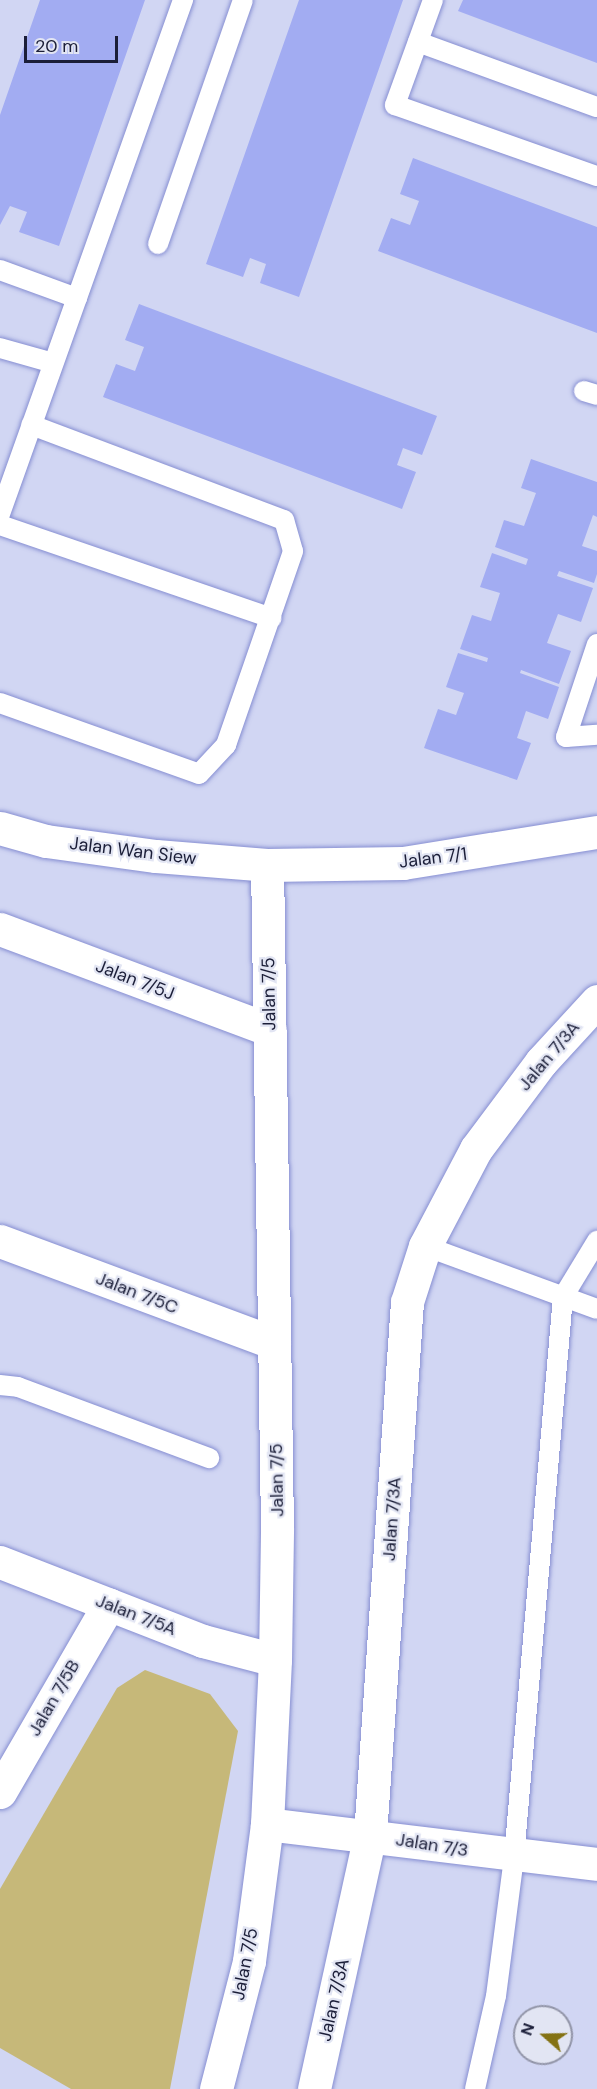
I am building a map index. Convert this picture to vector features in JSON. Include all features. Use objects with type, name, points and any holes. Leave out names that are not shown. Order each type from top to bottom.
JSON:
[{"type":"street","name":"Jalan Wan Siew","points":[[0,828],[46,841],[156,856],[267,865]]},
{"type":"street","name":"Jalan 7/1","points":[[267,865],[403,863],[597,832]]},
{"type":"street","name":"Jalan 7/5","points":[[216,2089],[249,1961],[267,1824],[275,1660],[274,1343],[267,865]]},
{"type":"street","name":"Jalan 7/5J","points":[[0,929],[270,1030]]},
{"type":"street","name":"Jalan 7/3A","points":[[314,2089],[370,1835],[407,1302],[425,1246],[476,1149],[541,1062],[597,1001]]},
{"type":"street","name":"Jalan 7/5C","points":[[0,1241],[274,1343]]},
{"type":"street","name":"Jalan 7/5A","points":[[0,1562],[203,1641],[275,1660]]},
{"type":"street","name":"Jalan 7/5B","points":[[0,1792],[109,1604]]},
{"type":"street","name":"Jalan 7/3","points":[[267,1824],[370,1835],[514,1857],[597,1864]]},
{"type":"lane","points":[[0,514],[183,0]]},
{"type":"lane","points":[[158,244],[243,0]]},
{"type":"lane","points":[[433,0],[395,105],[597,176]]},
{"type":"lane","points":[[418,42],[597,107]]},
{"type":"lane","points":[[0,270],[77,298]]},
{"type":"lane","points":[[0,348],[53,363]]},
{"type":"lane","points":[[0,703],[199,774],[226,745],[293,551],[284,520],[31,425]]},
{"type":"lane","points":[[0,525],[271,618]]},
{"type":"lane","points":[[597,644],[566,737],[597,735]]},
{"type":"lane","points":[[475,2089],[496,1996],[514,1857],[563,1297],[597,1242]]},
{"type":"lane","points":[[425,1246],[597,1309]]},
{"type":"lane","points":[[0,1385],[18,1387],[209,1458]]},
{"type":"shaded area","points":[[145,1670],[210,1694],[238,1731],[170,2089],[71,2089],[0,2048],[0,1889],[117,1688]]},
{"type":"building","points":[[40,0],[145,0],[59,246],[19,232],[27,212],[10,206],[0,225],[0,115]]},
{"type":"building","points":[[299,0],[403,0],[299,297],[260,283],[266,264],[250,258],[243,277],[206,264]]},
{"type":"building","points":[[463,0],[597,0],[597,63],[458,11]]},
{"type":"building","points":[[413,158],[597,227],[597,333],[378,251],[391,218],[410,225],[419,201],[400,194]]},
{"type":"building","points":[[139,304],[437,416],[422,455],[403,448],[397,465],[416,472],[402,509],[103,397],[116,364],[135,371],[144,347],[125,340]]},
{"type":"building","points":[[531,459],[597,482],[597,517],[593,515],[582,546],[597,551],[597,574],[594,583],[559,571],[557,576],[593,588],[581,622],[558,614],[547,643],[571,651],[559,684],[521,670],[520,673],[559,687],[548,719],[526,711],[517,738],[531,743],[517,780],[424,748],[438,709],[456,715],[464,693],[446,687],[458,653],[487,662],[488,658],[460,649],[472,615],[491,621],[500,593],[480,587],[492,553],[526,565],[528,559],[495,547],[504,520],[524,526],[536,493],[521,488]]}]
